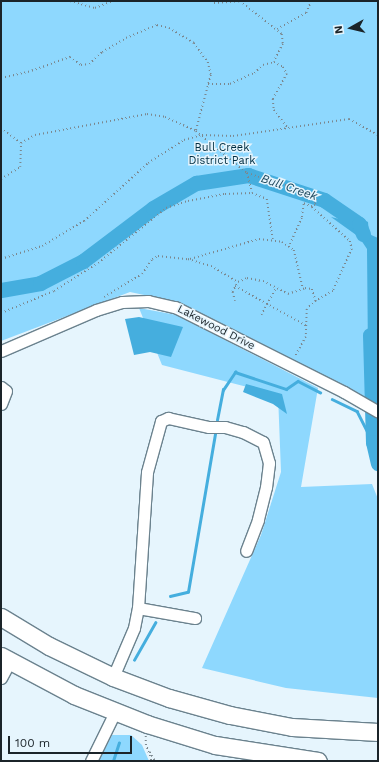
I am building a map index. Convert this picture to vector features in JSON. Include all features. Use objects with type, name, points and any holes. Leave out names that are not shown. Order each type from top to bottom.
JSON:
[{"type":"highway","points":[[1,617],[49,646],[113,677],[169,698],[230,715],[323,730],[378,732]]},
{"type":"highway","points":[[6,658],[74,696],[147,724],[215,745],[318,761]]},
{"type":"street","name":"Lakewood Drive","points":[[1,351],[99,309],[122,302],[148,300],[175,307],[344,392],[378,412]]},
{"type":"street","points":[[1,387],[6,391],[1,404]]},
{"type":"street","points":[[113,677],[134,628],[138,608],[139,555],[147,472],[161,421],[168,418],[209,427],[225,427],[263,442],[269,463],[266,487],[258,520],[246,551]]},
{"type":"street","points":[[138,608],[195,618]]},
{"type":"street","points":[[1,678],[6,658]]},
{"type":"street","points":[[91,761],[115,712]]},
{"type":"path","points":[[70,1],[95,8],[112,1]]},
{"type":"path","points":[[211,1],[214,3],[240,1],[278,29],[282,34],[283,44],[274,62]]},
{"type":"path","points":[[278,29],[306,13],[311,1]]},
{"type":"path","points":[[1,78],[28,72],[70,57],[81,65],[89,64],[114,45],[157,25],[169,28],[194,43],[208,62],[210,76],[196,131]]},
{"type":"path","points":[[208,84],[230,84],[254,73],[264,65],[274,62],[283,67],[286,74],[273,99],[274,110],[288,128]]},
{"type":"path","points":[[21,143],[35,135],[57,130],[147,114],[165,117],[202,135],[247,173],[317,195],[312,207]]},
{"type":"path","points":[[1,259],[42,246],[84,221],[148,164],[184,140],[202,135],[233,136],[349,119],[378,135]]},
{"type":"path","points":[[1,128],[21,143]]},
{"type":"path","points":[[1,180],[20,167],[21,143]]},
{"type":"path","points":[[247,173],[252,193]]},
{"type":"path","points":[[1,313],[54,291],[98,263],[166,208],[225,194],[252,193],[267,199],[273,240]]},
{"type":"path","points":[[290,245],[302,218],[304,204],[312,207],[350,241],[352,249],[333,291],[316,301],[307,310],[306,337],[291,366]]},
{"type":"path","points":[[188,259],[259,239],[273,240],[290,245],[296,255],[298,272],[304,288]]},
{"type":"path","points":[[99,309],[103,298],[142,274],[152,259],[158,256],[188,259],[211,266],[238,282],[256,279],[292,294],[304,288],[309,288],[315,292],[316,301]]},
{"type":"path","points":[[235,301],[232,292],[238,282]]},
{"type":"path","points":[[235,286],[307,326]]},
{"type":"path","points":[[262,315],[276,288]]},
{"type":"path","points":[[147,724],[148,749],[154,761]]},
{"type":"green space","name":"Bull Creek District Park","points":[[1,1],[378,1],[378,405],[342,384],[168,300],[130,292],[1,341]]},
{"type":"green space","points":[[139,308],[177,315],[318,388],[301,487],[372,484],[378,499],[378,698],[286,688],[202,668],[261,535],[281,472],[278,395],[162,365]]},
{"type":"green space","points":[[112,735],[131,735],[142,745],[149,761],[99,761]]},
{"type":"shaded area","points":[[331,217],[344,220],[360,218],[368,222],[369,234],[378,238],[378,353],[368,356],[367,249],[359,237]]},
{"type":"shaded area","points":[[139,317],[183,327],[171,357],[150,352],[134,355],[125,319]]},
{"type":"shaded area","points":[[246,384],[282,394],[287,414],[273,404],[243,392]]},
{"type":"waterway","name":"Bull Creek","points":[[1,290],[40,283],[83,261],[153,208],[196,183],[248,175],[324,200],[359,224],[363,234]]},
{"type":"waterway","name":"Bull Creek","points":[[370,335],[373,442],[378,463]]},
{"type":"waterway","points":[[217,420],[223,390],[235,372],[286,389],[298,381],[320,392]]},
{"type":"waterway","points":[[332,399],[357,411],[373,442]]},
{"type":"waterway","points":[[170,596],[188,592],[215,434]]},
{"type":"waterway","points":[[134,660],[155,623]]},
{"type":"waterway","points":[[113,761],[119,743]]}]
